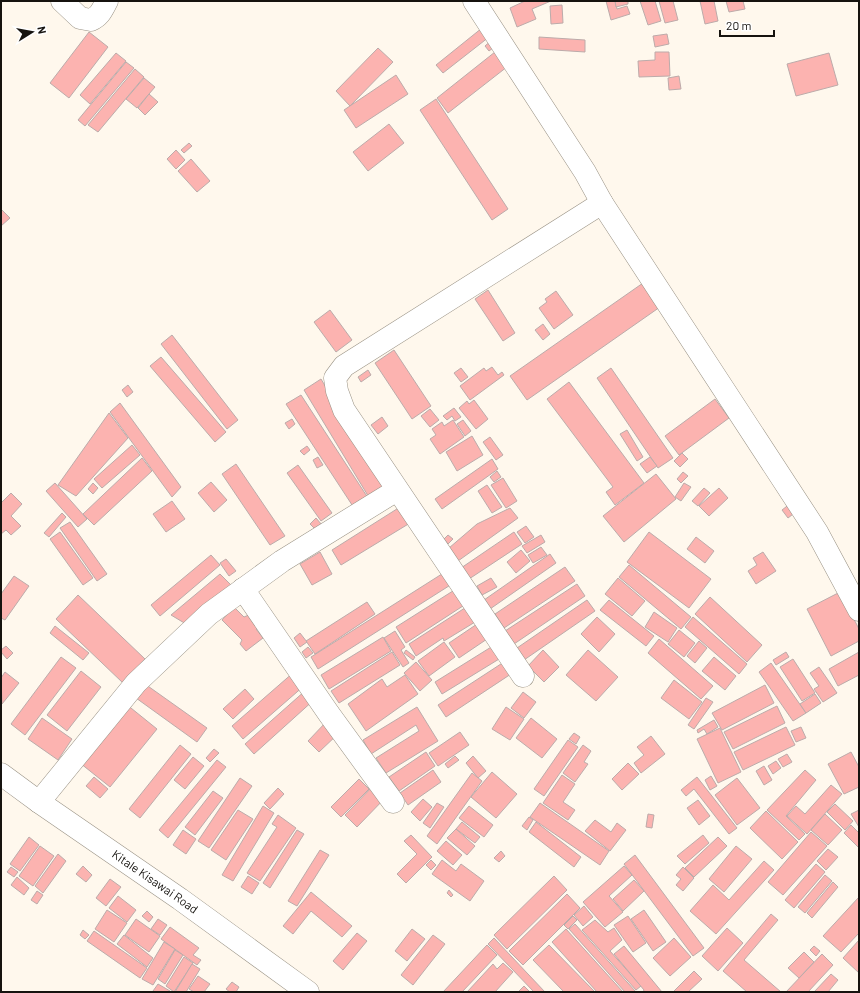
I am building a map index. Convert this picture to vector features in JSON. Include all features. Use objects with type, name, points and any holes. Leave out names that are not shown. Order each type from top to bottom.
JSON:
[{"type":"street","points":[[62,1],[80,18],[91,20],[97,18],[106,1]]},
{"type":"street","points":[[474,1],[585,172],[602,203],[817,532],[859,610]]},
{"type":"street","points":[[523,676],[344,410],[337,391],[335,378],[344,366],[602,203]]},
{"type":"street","points":[[39,802],[136,683],[208,614],[282,561],[397,490]]},
{"type":"street","points":[[243,589],[329,714],[393,802]]},
{"type":"street","name":"Kitale Kisawai Road","points":[[1,774],[39,802],[180,899],[308,992]]},
{"type":"building","points":[[525,1],[551,1],[532,9],[536,19],[517,27],[510,8]]},
{"type":"building","points":[[606,1],[615,1],[617,9],[627,6],[630,14],[611,20]]},
{"type":"building","points":[[615,1],[628,1],[628,4],[616,7]]},
{"type":"building","points":[[640,1],[655,1],[661,21],[648,25]]},
{"type":"building","points":[[659,1],[673,1],[678,20],[665,23]]},
{"type":"building","points":[[700,1],[714,1],[718,21],[705,24]]},
{"type":"building","points":[[726,1],[743,1],[745,9],[729,12]]},
{"type":"building","points":[[562,5],[563,23],[551,24],[550,6]]},
{"type":"building","points":[[482,28],[489,37],[443,73],[436,65]]},
{"type":"building","points":[[89,32],[108,47],[69,98],[50,83]]},
{"type":"building","points":[[667,34],[669,44],[655,47],[653,36]]},
{"type":"building","points":[[539,37],[585,40],[585,52],[539,49]]},
{"type":"building","points":[[493,39],[497,45],[489,51],[485,46]]},
{"type":"building","points":[[378,48],[393,62],[350,106],[336,91]]},
{"type":"building","points":[[500,48],[512,63],[448,113],[437,98]]},
{"type":"building","points":[[655,52],[669,52],[670,76],[639,77],[638,61],[655,60]]},
{"type":"building","points":[[116,53],[126,61],[90,104],[80,95]]},
{"type":"building","points":[[829,53],[838,85],[796,96],[787,64]]},
{"type":"building","points":[[126,62],[134,68],[85,126],[78,120]]},
{"type":"building","points":[[135,69],[144,77],[98,132],[88,125]]},
{"type":"building","points":[[396,75],[408,94],[356,128],[344,110]]},
{"type":"building","points":[[679,76],[681,89],[669,90],[668,78]]},
{"type":"building","points":[[144,78],[155,87],[137,108],[126,99]]},
{"type":"building","points":[[149,94],[158,102],[145,115],[138,108]]},
{"type":"building","points":[[436,99],[508,209],[492,220],[420,110]]},
{"type":"building","points":[[389,124],[404,143],[368,171],[353,152]]},
{"type":"building","points":[[189,143],[192,146],[184,153],[181,150]]},
{"type":"building","points":[[176,150],[185,160],[176,169],[167,159]]},
{"type":"building","points":[[191,159],[210,181],[197,192],[178,171]]},
{"type":"building","points":[[1,209],[10,218],[1,226]]},
{"type":"building","points":[[643,283],[660,307],[527,400],[510,376]]},
{"type":"building","points":[[488,290],[515,333],[503,341],[475,299]]},
{"type":"building","points":[[556,291],[573,315],[554,329],[539,308],[547,302],[545,299]]},
{"type":"building","points":[[330,310],[352,340],[336,352],[314,322]]},
{"type":"building","points":[[543,324],[550,334],[543,340],[535,330]]},
{"type":"building","points":[[172,335],[238,420],[227,429],[161,344]]},
{"type":"building","points":[[394,350],[431,406],[412,419],[375,363]]},
{"type":"building","points":[[161,357],[226,432],[215,442],[150,366]]},
{"type":"building","points":[[492,367],[498,375],[502,372],[504,375],[470,400],[460,386],[484,368],[486,371]]},
{"type":"building","points":[[461,368],[468,377],[461,382],[454,373]]},
{"type":"building","points":[[611,368],[673,458],[658,468],[597,378]]},
{"type":"building","points":[[368,370],[371,375],[361,382],[358,377]]},
{"type":"building","points":[[321,379],[387,489],[370,499],[304,390]]},
{"type":"building","points":[[569,382],[644,483],[615,505],[606,492],[613,487],[547,399]]},
{"type":"building","points":[[128,385],[133,392],[127,397],[122,390]]},
{"type":"building","points":[[301,395],[370,501],[356,511],[286,404]]},
{"type":"building","points":[[715,399],[729,418],[679,455],[665,436]]},
{"type":"building","points":[[474,400],[488,419],[476,429],[459,408],[467,401],[469,404]]},
{"type":"building","points":[[120,403],[181,487],[172,497],[110,412]]},
{"type":"building","points":[[454,408],[461,417],[455,421],[452,416],[447,420],[443,416]]},
{"type":"building","points":[[430,409],[439,420],[430,427],[421,416]]},
{"type":"building","points":[[109,413],[128,438],[76,496],[58,485]]},
{"type":"building","points":[[382,417],[388,426],[378,434],[371,425]]},
{"type":"building","points":[[292,419],[295,424],[289,429],[285,423]]},
{"type":"building","points":[[453,420],[464,437],[440,454],[430,439],[436,435],[432,429],[442,422],[444,426]]},
{"type":"building","points":[[463,420],[471,431],[465,436],[457,424]]},
{"type":"building","points":[[627,430],[643,457],[637,461],[620,434]]},
{"type":"building","points":[[472,436],[483,455],[457,471],[446,452]]},
{"type":"building","points":[[490,437],[503,455],[496,460],[483,442]]},
{"type":"building","points":[[132,445],[140,455],[102,488],[94,479]]},
{"type":"building","points":[[307,446],[310,450],[304,455],[300,451]]},
{"type":"building","points":[[682,453],[688,459],[680,467],[674,461]]},
{"type":"building","points":[[318,457],[323,465],[317,468],[313,460]]},
{"type":"building","points":[[650,457],[657,466],[647,473],[640,464]]},
{"type":"building","points":[[142,458],[152,471],[94,525],[83,514]]},
{"type":"building","points":[[492,459],[498,469],[442,509],[435,499]]},
{"type":"building","points":[[236,464],[285,536],[270,545],[222,474]]},
{"type":"building","points":[[298,465],[332,513],[321,521],[287,473]]},
{"type":"building","points":[[497,471],[501,477],[494,482],[490,477]]},
{"type":"building","points":[[683,472],[688,476],[681,483],[677,479]]},
{"type":"building","points":[[656,474],[676,499],[624,542],[603,516]]},
{"type":"building","points":[[503,478],[517,501],[506,508],[491,485]]},
{"type":"building","points":[[211,482],[227,500],[214,512],[198,493]]},
{"type":"building","points":[[55,483],[87,519],[78,527],[46,491]]},
{"type":"building","points":[[93,483],[98,488],[93,494],[88,489]]},
{"type":"building","points":[[684,483],[691,487],[681,501],[675,497]]},
{"type":"building","points":[[487,485],[502,507],[492,513],[478,491]]},
{"type":"building","points":[[704,488],[710,493],[698,506],[692,501]]},
{"type":"building","points":[[719,488],[728,498],[709,516],[699,506]]},
{"type":"building","points":[[11,493],[22,504],[11,516],[21,526],[11,535],[6,530],[1,534],[1,503]]},
{"type":"building","points":[[172,501],[185,519],[166,532],[153,514]]},
{"type":"building","points":[[791,503],[797,511],[788,518],[782,510]]},
{"type":"building","points":[[400,507],[410,523],[341,565],[332,550]]},
{"type":"building","points":[[510,508],[518,518],[458,561],[449,548],[477,524]]},
{"type":"building","points":[[62,513],[66,517],[49,537],[44,533]]},
{"type":"building","points":[[316,518],[322,525],[316,530],[310,524]]},
{"type":"building","points":[[70,522],[107,574],[97,581],[60,528]]},
{"type":"building","points":[[526,526],[534,537],[525,543],[517,532]]},
{"type":"building","points":[[60,532],[93,578],[83,585],[50,539]]},
{"type":"building","points":[[514,532],[522,544],[469,579],[461,568]]},
{"type":"building","points":[[649,532],[711,579],[689,608],[627,562]]},
{"type":"building","points":[[448,535],[453,539],[448,544],[444,539]]},
{"type":"building","points":[[541,535],[545,542],[527,553],[522,546]]},
{"type":"building","points":[[696,537],[714,551],[705,563],[687,549]]},
{"type":"building","points":[[541,547],[547,555],[533,563],[528,555]]},
{"type":"building","points":[[521,550],[530,561],[516,573],[507,562]]},
{"type":"building","points":[[320,552],[332,574],[312,585],[300,564]]},
{"type":"building","points":[[763,552],[776,571],[756,584],[748,571],[757,565],[753,558]]},
{"type":"building","points":[[550,554],[556,563],[490,609],[484,600]]},
{"type":"building","points":[[211,555],[220,565],[160,616],[151,605]]},
{"type":"building","points":[[226,559],[236,571],[229,576],[220,563]]},
{"type":"building","points":[[629,565],[691,617],[681,629],[619,577]]},
{"type":"building","points":[[565,567],[575,581],[504,628],[495,614]]},
{"type":"building","points":[[445,572],[452,584],[318,669],[311,657]]},
{"type":"building","points":[[220,574],[231,585],[186,624],[171,615]]},
{"type":"building","points":[[14,576],[29,586],[5,620],[1,618],[1,594]]},
{"type":"building","points":[[491,578],[497,587],[482,595],[477,586]]},
{"type":"building","points":[[618,578],[645,601],[632,616],[605,594]]},
{"type":"building","points":[[577,584],[585,596],[514,644],[505,631]]},
{"type":"building","points":[[456,589],[466,604],[406,643],[396,627]]},
{"type":"building","points":[[840,592],[859,629],[859,641],[831,656],[807,609]]},
{"type":"building","points":[[78,595],[145,659],[123,683],[56,619]]},
{"type":"building","points":[[710,597],[762,645],[747,662],[695,614]]},
{"type":"building","points":[[587,600],[595,611],[524,660],[517,648]]},
{"type":"building","points":[[609,600],[654,636],[646,646],[600,610]]},
{"type":"building","points":[[367,602],[375,614],[315,654],[306,641]]},
{"type":"building","points":[[471,604],[480,619],[444,641],[443,638],[416,656],[409,644]]},
{"type":"building","points":[[234,607],[244,617],[251,614],[261,626],[256,629],[263,638],[246,651],[240,644],[242,640],[222,620]]},
{"type":"building","points":[[654,612],[677,628],[668,642],[645,627]]},
{"type":"building","points":[[597,617],[615,634],[599,652],[581,634]]},
{"type":"building","points":[[693,617],[747,664],[739,674],[685,627]]},
{"type":"building","points":[[480,622],[490,637],[459,658],[449,643]]},
{"type":"building","points":[[55,626],[89,653],[83,660],[50,633]]},
{"type":"building","points":[[679,630],[695,643],[684,657],[668,644]]},
{"type":"building","points":[[395,631],[405,647],[401,650],[409,663],[403,667],[384,638]]},
{"type":"building","points":[[300,633],[307,642],[300,647],[294,638]]},
{"type":"building","points":[[383,637],[391,651],[329,689],[321,675]]},
{"type":"building","points":[[659,639],[713,686],[701,699],[648,653]]},
{"type":"building","points":[[699,641],[707,648],[695,663],[687,656]]},
{"type":"building","points":[[444,642],[455,657],[429,676],[418,661]]},
{"type":"building","points":[[496,644],[504,656],[442,694],[435,682]]},
{"type":"building","points":[[6,646],[13,653],[7,659],[1,652],[1,650]]},
{"type":"building","points":[[308,647],[313,653],[306,658],[302,652]]},
{"type":"building","points":[[406,650],[415,657],[413,660],[404,653]]},
{"type":"building","points":[[543,650],[559,667],[544,682],[528,666]]},
{"type":"building","points":[[588,650],[618,677],[596,701],[566,675]]},
{"type":"building","points":[[392,652],[400,665],[339,703],[331,691]]},
{"type":"building","points":[[786,652],[789,657],[776,665],[773,660]]},
{"type":"building","points":[[859,652],[859,675],[838,686],[829,669]]},
{"type":"building","points":[[61,657],[76,668],[25,735],[11,724]]},
{"type":"building","points":[[714,657],[736,676],[725,690],[702,671]]},
{"type":"building","points":[[793,659],[815,693],[802,701],[780,667]]},
{"type":"building","points":[[507,660],[514,672],[446,717],[438,705]]},
{"type":"building","points":[[416,662],[432,680],[420,691],[404,673]]},
{"type":"building","points":[[771,663],[806,713],[793,721],[759,672]]},
{"type":"building","points":[[819,667],[837,693],[823,702],[814,689],[819,686],[810,673]]},
{"type":"building","points":[[81,671],[101,687],[67,731],[47,715]]},
{"type":"building","points":[[5,672],[19,683],[2,704],[1,678]]},
{"type":"building","points":[[294,672],[305,685],[243,739],[232,726]]},
{"type":"building","points":[[405,675],[418,694],[366,731],[348,704],[382,679],[387,687]]},
{"type":"building","points":[[674,680],[702,702],[689,719],[661,698]]},
{"type":"building","points":[[145,684],[207,728],[197,742],[136,698]]},
{"type":"building","points":[[765,685],[774,703],[722,730],[712,713]]},
{"type":"building","points":[[245,689],[254,699],[233,719],[223,709]]},
{"type":"building","points":[[306,690],[315,699],[254,754],[245,744]]},
{"type":"building","points":[[523,692],[536,702],[524,718],[511,708]]},
{"type":"building","points":[[815,694],[821,703],[806,713],[800,704]]},
{"type":"building","points":[[706,698],[713,702],[694,729],[688,725]]},
{"type":"building","points":[[126,704],[157,729],[110,787],[80,763]]},
{"type":"building","points":[[777,706],[785,723],[733,749],[724,732]]},
{"type":"building","points":[[417,707],[438,741],[386,773],[376,758],[419,731],[416,725],[371,754],[363,740]]},
{"type":"building","points":[[506,707],[524,719],[510,740],[492,729]]},
{"type":"building","points":[[42,718],[72,739],[58,760],[28,739]]},
{"type":"building","points":[[531,718],[557,739],[542,758],[516,738]]},
{"type":"building","points":[[714,720],[718,727],[707,734],[704,729],[698,733],[697,730]]},
{"type":"building","points":[[327,721],[339,733],[319,752],[308,741]]},
{"type":"building","points":[[786,727],[795,745],[743,770],[734,752]]},
{"type":"building","points":[[801,727],[806,738],[796,742],[791,731]]},
{"type":"building","points":[[720,728],[741,772],[718,783],[697,739]]},
{"type":"building","points":[[460,732],[469,745],[438,766],[429,753]]},
{"type":"building","points":[[574,733],[580,737],[576,744],[569,739]]},
{"type":"building","points":[[651,736],[665,754],[641,773],[634,763],[644,755],[637,747]]},
{"type":"building","points":[[568,740],[578,747],[544,796],[534,789]]},
{"type":"building","points":[[180,745],[191,754],[140,818],[129,809]]},
{"type":"building","points":[[583,745],[591,751],[584,762],[588,764],[575,782],[563,773]]},
{"type":"building","points":[[214,749],[219,753],[210,762],[206,758]]},
{"type":"building","points":[[426,752],[435,766],[399,791],[389,777]]},
{"type":"building","points":[[851,752],[859,767],[859,787],[844,794],[828,764]]},
{"type":"building","points":[[787,754],[792,762],[783,767],[778,759]]},
{"type":"building","points":[[455,756],[459,760],[448,768],[445,764]]},
{"type":"building","points":[[473,756],[486,771],[478,778],[466,763]]},
{"type":"building","points":[[193,757],[204,766],[185,789],[174,780]]},
{"type":"building","points":[[217,760],[226,767],[168,838],[159,830]]},
{"type":"building","points":[[776,761],[781,768],[773,774],[768,766]]},
{"type":"building","points":[[628,763],[639,774],[622,790],[612,779]]},
{"type":"building","points":[[764,766],[772,780],[764,785],[756,771]]},
{"type":"building","points":[[433,770],[441,782],[408,805],[400,793]]},
{"type":"building","points":[[805,770],[816,780],[786,816],[805,834],[799,840],[767,810]]},
{"type":"building","points":[[492,772],[517,794],[496,818],[471,797]]},
{"type":"building","points":[[472,773],[482,781],[437,844],[427,836]]},
{"type":"building","points":[[562,775],[575,784],[563,802],[575,810],[568,820],[543,803]]},
{"type":"building","points":[[711,776],[717,786],[710,790],[705,780]]},
{"type":"building","points":[[94,777],[108,789],[100,798],[86,786]]},
{"type":"building","points":[[697,777],[737,828],[729,834],[694,789],[686,796],[681,790]]},
{"type":"building","points":[[240,778],[252,786],[209,848],[198,841]]},
{"type":"building","points":[[737,778],[760,808],[737,825],[715,795]]},
{"type":"building","points":[[359,779],[369,789],[341,817],[331,807]]},
{"type":"building","points":[[375,784],[387,796],[357,827],[345,815]]},
{"type":"building","points":[[831,785],[842,794],[807,834],[787,816],[796,806],[805,814]]},
{"type":"building","points":[[278,788],[284,794],[270,809],[264,803]]},
{"type":"building","points":[[213,791],[223,798],[195,835],[185,827]]},
{"type":"building","points":[[423,799],[432,807],[420,821],[411,812]]},
{"type":"building","points":[[698,800],[710,816],[699,825],[687,808]]},
{"type":"building","points":[[437,803],[444,807],[430,828],[423,823]]},
{"type":"building","points":[[540,803],[609,851],[600,865],[530,817]]},
{"type":"building","points":[[835,804],[853,821],[845,830],[827,812]]},
{"type":"building","points":[[263,806],[274,813],[233,881],[222,875]]},
{"type":"building","points":[[469,806],[493,825],[484,837],[459,818]]},
{"type":"building","points":[[238,810],[253,819],[226,860],[211,850]]},
{"type":"building","points":[[859,810],[859,827],[851,814]]},
{"type":"building","points":[[766,811],[798,842],[782,859],[750,828]]},
{"type":"building","points":[[648,814],[654,815],[652,828],[646,827]]},
{"type":"building","points":[[825,814],[842,830],[828,845],[811,830]]},
{"type":"building","points":[[278,815],[296,828],[260,881],[247,873],[277,827],[272,824]]},
{"type":"building","points":[[529,817],[533,820],[527,830],[522,826]]},
{"type":"building","points":[[595,820],[611,832],[617,823],[626,830],[610,851],[585,831]]},
{"type":"building","points":[[462,822],[480,837],[475,843],[456,829]]},
{"type":"building","points":[[536,822],[581,857],[574,867],[529,832]]},
{"type":"building","points":[[851,825],[859,833],[859,847],[844,833]]},
{"type":"building","points":[[456,829],[475,846],[467,855],[447,838]]},
{"type":"building","points":[[183,830],[196,839],[186,854],[173,845]]},
{"type":"building","points":[[297,830],[304,834],[270,888],[263,883]]},
{"type":"building","points":[[811,832],[827,846],[783,895],[768,882]]},
{"type":"building","points":[[411,835],[432,857],[406,883],[397,874],[417,854],[404,841]]},
{"type":"building","points":[[703,835],[709,843],[685,864],[677,856]]},
{"type":"building","points":[[29,837],[39,845],[20,871],[10,864]]},
{"type":"building","points":[[718,837],[727,846],[694,877],[685,868]]},
{"type":"building","points":[[446,841],[462,855],[453,865],[437,851]]},
{"type":"building","points":[[40,846],[54,856],[33,886],[19,876]]},
{"type":"building","points":[[736,846],[752,859],[724,892],[709,879]]},
{"type":"building","points":[[828,849],[838,857],[826,870],[817,861]]},
{"type":"building","points":[[320,850],[329,855],[297,906],[288,901]]},
{"type":"building","points":[[501,851],[505,856],[499,862],[494,858]]},
{"type":"building","points":[[58,854],[66,861],[43,893],[35,886]]},
{"type":"building","points":[[635,855],[704,948],[693,956],[624,864]]},
{"type":"building","points":[[431,860],[436,865],[431,870],[426,865]]},
{"type":"building","points":[[442,860],[456,871],[461,864],[484,881],[470,901],[432,874]]},
{"type":"building","points":[[764,861],[774,870],[716,934],[690,911],[713,885],[729,900]]},
{"type":"building","points":[[816,864],[825,872],[794,908],[785,900]]},
{"type":"building","points":[[83,866],[92,875],[86,882],[76,874]]},
{"type":"building","points":[[624,866],[632,875],[609,896],[623,912],[605,927],[583,902]]},
{"type":"building","points":[[11,867],[18,872],[14,877],[7,872]]},
{"type":"building","points":[[683,867],[694,878],[683,891],[676,885],[681,879],[676,875]]},
{"type":"building","points":[[825,875],[832,881],[805,913],[798,907]]},
{"type":"building","points":[[248,876],[259,883],[252,894],[241,887]]},
{"type":"building","points":[[554,876],[567,890],[507,949],[494,935]]},
{"type":"building","points":[[17,877],[29,888],[24,895],[11,885]]},
{"type":"building","points":[[110,879],[121,887],[106,906],[96,898]]},
{"type":"building","points":[[634,880],[644,891],[623,911],[613,899]]},
{"type":"building","points":[[833,882],[838,887],[812,918],[807,913]]},
{"type":"building","points":[[449,890],[453,895],[451,897],[447,893]]},
{"type":"building","points":[[37,891],[43,895],[37,904],[31,900]]},
{"type":"building","points":[[311,892],[352,926],[342,937],[311,911],[293,934],[283,926]]},
{"type":"building","points":[[567,894],[580,908],[523,965],[509,951]]},
{"type":"building","points":[[118,896],[136,910],[127,922],[109,908]]},
{"type":"building","points":[[859,897],[859,933],[841,952],[823,936]]},
{"type":"building","points":[[584,906],[593,917],[583,926],[574,915]]},
{"type":"building","points":[[107,910],[127,923],[114,942],[95,929]]},
{"type":"building","points":[[644,910],[666,942],[653,951],[631,919]]},
{"type":"building","points":[[147,911],[153,917],[149,922],[142,916]]},
{"type":"building","points":[[771,914],[778,920],[744,960],[781,992],[747,992],[723,971]]},
{"type":"building","points":[[573,916],[577,920],[568,929],[564,925]]},
{"type":"building","points":[[628,916],[646,943],[633,952],[614,925]]},
{"type":"building","points":[[136,919],[160,936],[149,952],[125,935]]},
{"type":"building","points":[[158,919],[167,925],[160,935],[151,929]]},
{"type":"building","points":[[595,920],[608,932],[614,928],[622,940],[610,951],[641,986],[636,990],[582,930]]},
{"type":"building","points":[[575,924],[636,992],[625,992],[569,929]]},
{"type":"building","points":[[170,927],[199,948],[193,955],[201,960],[197,965],[161,939]]},
{"type":"building","points":[[727,928],[743,943],[718,971],[702,956]]},
{"type":"building","points":[[412,929],[425,939],[407,961],[395,951]]},
{"type":"building","points":[[566,929],[623,992],[597,992],[552,942]]},
{"type":"building","points":[[83,930],[89,935],[85,939],[80,935]]},
{"type":"building","points":[[94,931],[147,968],[140,978],[87,941]]},
{"type":"building","points":[[357,933],[367,941],[343,970],[333,961]]},
{"type":"building","points":[[124,935],[153,958],[147,967],[117,944]]},
{"type":"building","points":[[433,935],[445,944],[413,985],[401,975]]},
{"type":"building","points":[[494,938],[545,992],[534,992],[488,944]]},
{"type":"building","points":[[674,938],[691,957],[670,976],[653,958]]},
{"type":"building","points":[[859,940],[859,973],[843,958]]},
{"type":"building","points":[[164,942],[175,949],[153,985],[142,979]]},
{"type":"building","points":[[487,945],[497,955],[462,992],[443,992]]},
{"type":"building","points":[[549,945],[595,992],[564,992],[533,960]]},
{"type":"building","points":[[624,946],[662,992],[643,992],[644,990],[614,954]]},
{"type":"building","points":[[814,946],[820,951],[816,956],[810,950]]},
{"type":"building","points":[[175,950],[183,955],[165,984],[158,979]]},
{"type":"building","points":[[804,952],[814,962],[799,978],[788,968]]},
{"type":"building","points":[[822,954],[833,965],[808,992],[786,992]]},
{"type":"building","points":[[184,957],[193,963],[174,992],[166,986]]},
{"type":"building","points":[[503,963],[513,972],[495,992],[467,992],[493,964],[497,969]]},
{"type":"building","points":[[192,964],[200,969],[186,992],[175,992]]},
{"type":"building","points":[[694,971],[702,979],[688,992],[673,992]]},
{"type":"building","points":[[831,974],[838,980],[828,992],[814,992]]},
{"type":"building","points":[[198,976],[210,984],[204,992],[194,992],[189,989]]},
{"type":"building","points":[[232,982],[239,987],[236,992],[230,992],[226,989]]},
{"type":"building","points":[[158,984],[170,991],[170,992],[153,991]]},
{"type":"building","points":[[524,986],[530,992],[518,992]]}]
